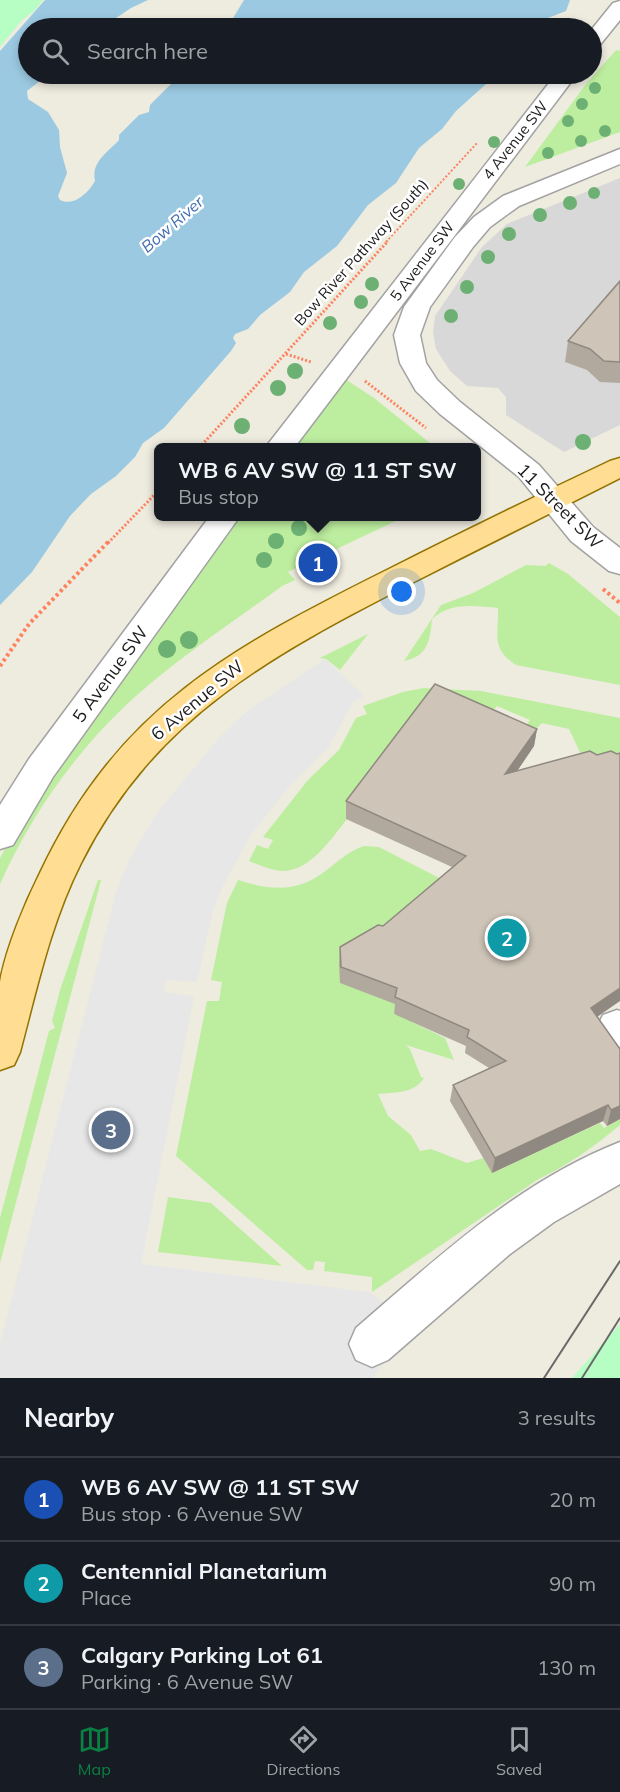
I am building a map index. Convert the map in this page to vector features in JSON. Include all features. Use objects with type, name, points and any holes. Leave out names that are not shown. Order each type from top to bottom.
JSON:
[{"type":"main road","name":"6 Avenue SW","points":[[0,1052],[31,942],[50,891],[77,837],[114,781],[160,728],[228,671],[287,634],[620,467]]},
{"type":"street","points":[[602,29],[620,7]]},
{"type":"street","points":[[620,26],[620,33]]},
{"type":"street","name":"4 Avenue SW","points":[[463,207],[559,84]]},
{"type":"street","name":"5 Avenue SW","points":[[282,443],[463,207],[561,166],[620,155]]},
{"type":"street","name":"5 Avenue SW","points":[[511,201],[620,155]]},
{"type":"street","name":"11 Street SW","points":[[511,201],[482,222],[464,242],[417,307],[407,335],[413,363],[426,385],[450,408],[529,471],[582,534],[620,564]]},
{"type":"street","name":"5 Avenue SW","points":[[0,835],[41,768],[222,521]]},
{"type":"street","points":[[372,1344],[482,1248],[514,1224],[555,1197],[620,1162]]},
{"type":"path","name":"Bow River Pathway (South)","points":[[203,443],[479,141]]},
{"type":"path","points":[[286,354],[316,364]]},
{"type":"path","points":[[360,377],[428,429]]},
{"type":"path","points":[[0,666],[29,624],[154,495]]},
{"type":"shaded area","points":[[620,178],[620,425],[564,452],[506,415],[506,397],[498,388],[467,386],[450,371],[436,349],[433,333],[435,316],[482,247],[507,224]]},
{"type":"shaded area","points":[[325,659],[364,696],[352,703],[329,747],[291,784],[250,836],[222,888],[213,911],[197,982],[166,980],[164,992],[194,996],[141,1264],[369,1292],[413,1322],[373,1378],[0,1378],[0,1344],[116,892],[128,862],[156,814],[219,738],[247,711]]},
{"type":"green space","points":[[0,0],[43,0],[25,18],[18,18],[18,25],[0,47]]},
{"type":"green space","points":[[616,50],[620,51],[620,132],[525,167],[586,84],[602,84],[602,66]]},
{"type":"green space","points":[[345,379],[374,398],[430,443],[295,443]]},
{"type":"green space","points":[[235,521],[396,521],[288,572],[295,580],[282,586],[171,667],[136,696],[95,737],[58,783],[27,832],[0,884],[0,858],[65,757]]},
{"type":"green space","points":[[549,563],[568,574],[620,617],[620,685],[516,665],[502,653],[499,646],[498,608],[480,606],[463,606],[447,610],[432,619],[429,641],[423,651],[412,659],[404,661],[441,605],[473,593],[526,565],[545,566]]},
{"type":"green space","points":[[368,634],[340,670],[326,659],[320,658]]},
{"type":"green space","points":[[424,688],[481,691],[620,718],[620,766],[584,761],[569,729],[542,723],[534,731],[516,739],[530,720],[497,706],[488,717],[346,818],[327,845],[301,866],[281,871],[249,861],[257,845],[268,849],[273,840],[263,837],[308,780],[339,750],[356,718],[367,714],[363,706],[403,692]]},
{"type":"green space","points":[[364,846],[379,847],[449,883],[432,896],[423,891],[394,1015],[417,1014],[412,1022],[445,1038],[454,1060],[406,1045],[410,1049],[421,1077],[424,1078],[410,1090],[378,1094],[388,1116],[411,1135],[420,1151],[431,1149],[467,1163],[483,1158],[492,1173],[600,1123],[604,1128],[620,1119],[620,1125],[590,1148],[537,1180],[372,1292],[372,1277],[324,1271],[325,1262],[315,1261],[313,1270],[307,1270],[176,1156],[207,1001],[219,1001],[222,982],[211,980],[227,903],[238,880],[274,888],[296,886],[317,877],[349,853]]},
{"type":"green space","points":[[98,880],[101,880],[0,1263],[0,1218],[49,1031],[55,1028],[52,1021],[60,990]]},
{"type":"green space","points":[[168,1197],[211,1203],[282,1266],[158,1252]]},
{"type":"green space","points":[[620,1324],[620,1378],[572,1378]]},
{"type":"water","points":[[45,0],[148,0],[116,18],[29,18]]},
{"type":"water","points":[[244,0],[570,0],[566,11],[548,18],[233,18]]},
{"type":"water","name":"Bow River","points":[[18,31],[18,84],[36,84],[27,91],[28,99],[48,112],[59,130],[60,147],[67,173],[58,196],[65,202],[80,198],[89,190],[95,181],[95,168],[119,140],[119,135],[139,115],[149,112],[150,105],[171,84],[486,84],[456,111],[442,129],[419,148],[396,183],[368,205],[337,246],[304,272],[290,292],[260,315],[248,329],[235,334],[233,338],[236,343],[231,351],[164,428],[143,443],[135,457],[116,476],[91,494],[70,516],[32,572],[0,605],[0,51]]},
{"type":"building","points":[[620,281],[620,362],[604,361],[590,349],[568,341]]},
{"type":"building","points":[[435,684],[537,729],[505,774],[590,751],[597,755],[611,751],[620,753],[620,988],[591,1008],[620,1049],[620,1106],[611,1110],[608,1105],[495,1158],[453,1085],[506,1061],[467,1037],[469,1030],[395,997],[397,988],[341,967],[340,947],[378,925],[383,926],[466,856],[346,801]]},
{"type":"tram line","points":[[544,1378],[620,1261]]},
{"type":"tram line","points":[[582,1378],[620,1318]]},
{"type":"place","name":"WB 6 AV SW @ 11 ST SW","points":[[318,563]]},
{"type":"place","name":"Centennial Planetarium","points":[[507,938]]},
{"type":"place","name":"Calgary Parking Lot 61","points":[[111,1130]]}]
